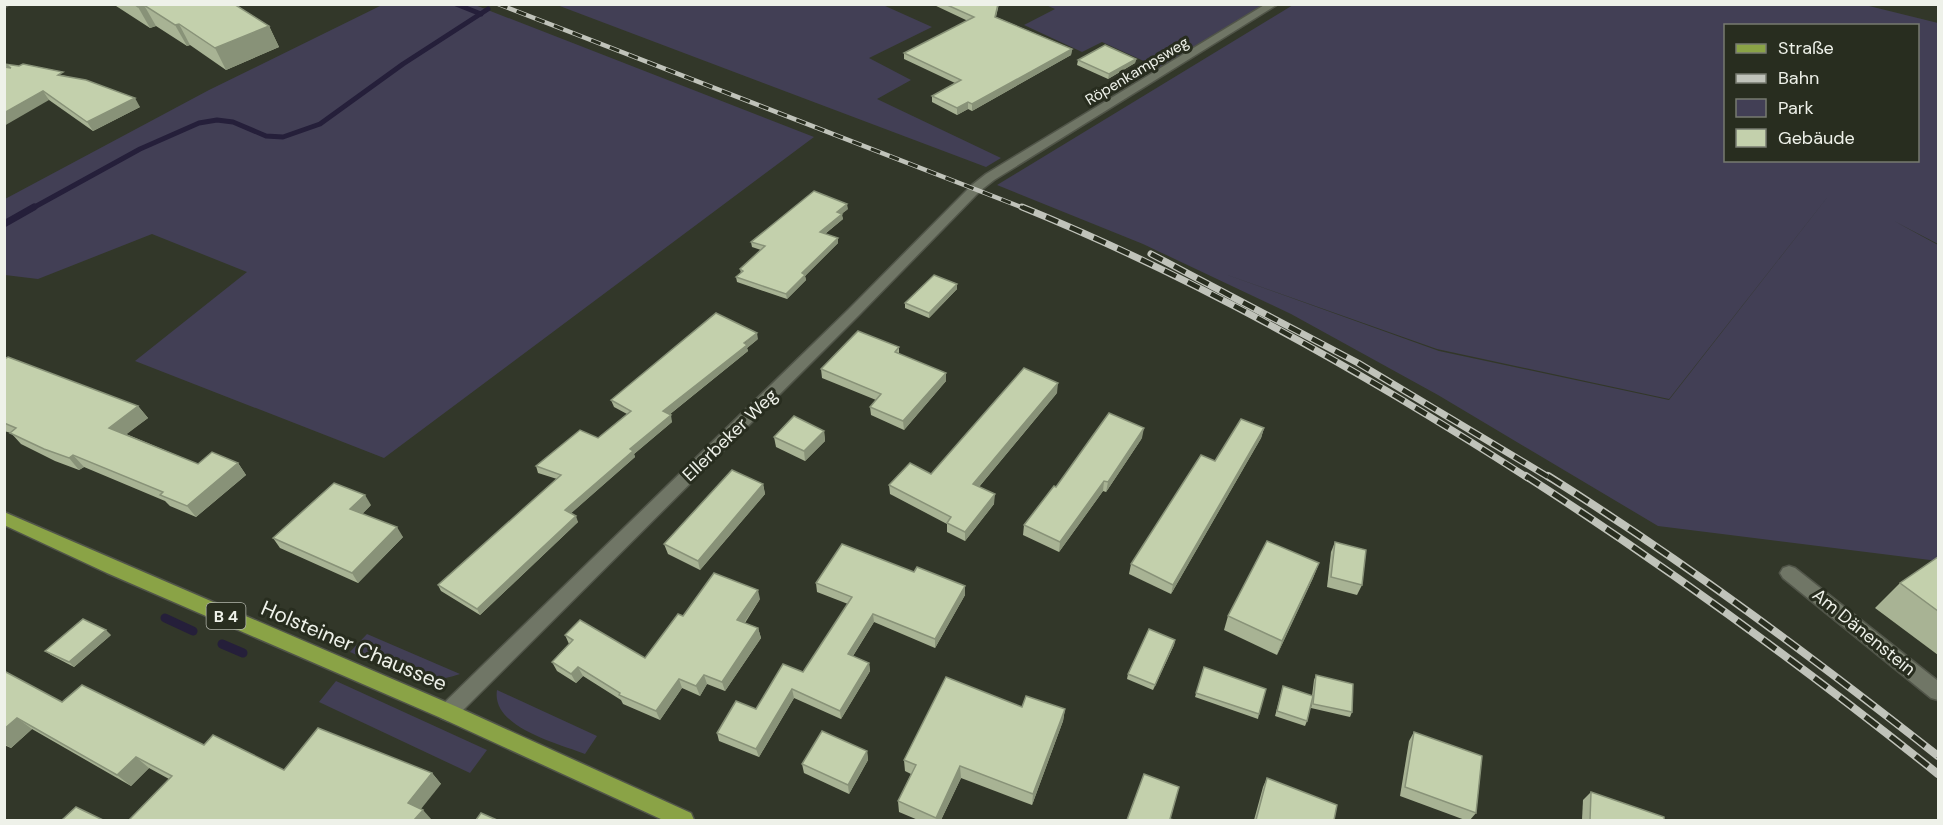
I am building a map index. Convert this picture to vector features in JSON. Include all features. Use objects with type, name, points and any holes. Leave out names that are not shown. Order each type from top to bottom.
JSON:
[{"type":"main road","name":"Holsteiner Chaussee","points":[[4,518],[113,568],[448,712],[684,820]]},
{"type":"street","name":"Röpenkampsweg","points":[[1015,162],[1274,4]]},
{"type":"street","name":"Ellerbeker Weg","points":[[448,712],[846,321],[976,188],[1015,162]]},
{"type":"street","name":"Am Dänenstein","points":[[1789,573],[1938,692]]},
{"type":"green space","points":[[1861,4],[1938,23],[1938,244],[1894,221],[1938,245],[1938,561],[1658,526],[1438,395],[1291,314],[1143,244],[997,185],[1293,5]],"holes":[[[1833,190],[1669,400],[1439,351],[1222,273],[1437,349],[1669,399]]]},
{"type":"green space","points":[[382,5],[475,5],[814,137],[384,458],[135,361],[247,272],[152,234],[38,279],[5,275],[5,199],[209,90]]},
{"type":"green space","points":[[557,5],[883,5],[932,27],[869,58],[911,80],[877,99],[1001,158],[986,167]]},
{"type":"green space","points":[[1046,5],[1270,5],[1159,68],[1102,42],[1082,52],[1024,25],[1055,9]]},
{"type":"green space","points":[[367,634],[460,674],[430,680],[416,679],[391,671],[350,652]]},
{"type":"green space","points":[[336,681],[487,750],[470,773],[319,702]]},
{"type":"green space","points":[[497,690],[597,736],[585,754],[543,739],[515,724],[504,714],[498,703]]},
{"type":"building","points":[[134,4],[234,4],[269,26],[215,48],[179,24],[175,25],[144,5],[138,7]]},
{"type":"building","points":[[945,4],[998,4],[995,17],[1072,49],[972,104],[968,102],[957,108],[932,96],[961,80],[904,53],[974,17]]},
{"type":"building","points":[[1105,45],[1136,59],[1109,74],[1078,60]]},
{"type":"building","points":[[4,64],[19,66],[23,64],[63,72],[58,75],[86,80],[135,98],[87,122],[43,91],[4,113],[4,67],[11,68]]},
{"type":"building","points":[[814,191],[847,204],[837,212],[842,214],[820,232],[838,238],[802,273],[805,275],[786,294],[736,277],[743,271],[740,269],[765,246],[751,242]]},
{"type":"building","points":[[934,275],[957,284],[929,313],[905,303]]},
{"type":"building","points":[[716,313],[757,333],[744,343],[747,345],[663,411],[671,415],[630,449],[633,451],[565,510],[576,516],[477,609],[438,585],[561,475],[536,466],[580,430],[598,438],[631,411],[611,400]]},
{"type":"building","points":[[858,331],[899,347],[895,352],[946,373],[903,421],[870,407],[881,394],[821,369]]},
{"type":"building","points":[[8,357],[138,406],[109,428],[198,464],[212,452],[238,463],[187,506],[160,495],[163,492],[73,455],[69,458],[44,449],[10,433],[16,428],[4,423],[4,359]]},
{"type":"building","points":[[1024,368],[1058,383],[973,484],[995,494],[965,532],[947,523],[951,517],[889,485],[910,463],[931,474]]},
{"type":"building","points":[[1109,413],[1144,428],[1108,482],[1104,481],[1060,542],[1024,525],[1054,486],[1056,487]]},
{"type":"building","points":[[794,416],[824,431],[804,451],[774,437]]},
{"type":"building","points":[[1241,419],[1264,428],[1173,585],[1131,564],[1201,455],[1215,461]]},
{"type":"building","points":[[732,470],[763,484],[698,561],[664,544]]},
{"type":"building","points":[[334,483],[365,495],[350,509],[397,527],[352,573],[273,538]]},
{"type":"building","points":[[1267,541],[1319,563],[1282,641],[1228,616]]},
{"type":"building","points":[[1335,542],[1366,550],[1362,585],[1331,577]]},
{"type":"building","points":[[842,544],[914,572],[917,567],[965,586],[935,639],[873,614],[848,654],[869,663],[840,711],[792,689],[756,749],[717,733],[736,701],[756,709],[783,664],[803,672],[852,597],[816,583]]},
{"type":"building","points":[[1938,557],[1938,611],[1900,583]]},
{"type":"building","points":[[714,573],[758,590],[737,620],[758,628],[722,682],[704,675],[696,686],[679,679],[656,711],[619,695],[620,693],[578,667],[571,674],[552,662],[573,640],[565,635],[580,620],[645,658],[678,614],[683,616]]},
{"type":"building","points":[[83,619],[106,630],[69,662],[45,651]]},
{"type":"building","points":[[1149,629],[1175,640],[1155,685],[1128,674]]},
{"type":"building","points":[[1204,667],[1266,689],[1259,714],[1196,693]]},
{"type":"building","points":[[4,671],[62,702],[82,685],[204,745],[213,735],[284,770],[318,728],[432,773],[408,803],[423,810],[414,820],[129,820],[172,776],[136,757],[117,775],[17,718],[4,729]]},
{"type":"building","points":[[1316,675],[1353,684],[1352,712],[1313,704]]},
{"type":"building","points":[[946,677],[1022,707],[1026,696],[1065,709],[1033,794],[960,766],[936,818],[898,801],[916,765],[904,760]]},
{"type":"building","points":[[1283,686],[1313,696],[1307,721],[1277,711]]},
{"type":"building","points":[[822,731],[867,751],[848,785],[802,764]]},
{"type":"building","points":[[1414,732],[1482,756],[1476,813],[1405,787]]},
{"type":"building","points":[[1144,774],[1179,787],[1170,819],[1174,820],[1127,820]]},
{"type":"building","points":[[1267,778],[1337,805],[1334,820],[1256,820]]},
{"type":"building","points":[[1591,792],[1664,817],[1664,820],[1590,820]]},
{"type":"building","points":[[76,807],[103,820],[62,820]]},
{"type":"building","points":[[481,813],[497,820],[476,820]]},
{"type":"waterway","points":[[456,4],[481,14]]},
{"type":"waterway","points":[[481,14],[488,9]]},
{"type":"waterway","points":[[31,209],[140,149],[199,123],[217,120],[233,122],[266,136],[283,137],[320,124],[403,64],[481,14]]},
{"type":"waterway","points":[[4,224],[34,207]]},
{"type":"waterway","points":[[165,618],[193,631]]},
{"type":"waterway","points":[[222,644],[243,653]]},
{"type":"railway","points":[[498,4],[1026,209]]},
{"type":"railway","points":[[1022,207],[1088,235],[1218,297],[1406,402],[1528,478]]},
{"type":"railway","points":[[1151,254],[1358,363],[1550,478]]},
{"type":"railway","points":[[1526,476],[1632,546],[1736,620],[1938,774]]},
{"type":"railway","points":[[1548,476],[1599,508],[1747,611],[1938,756]]}]
